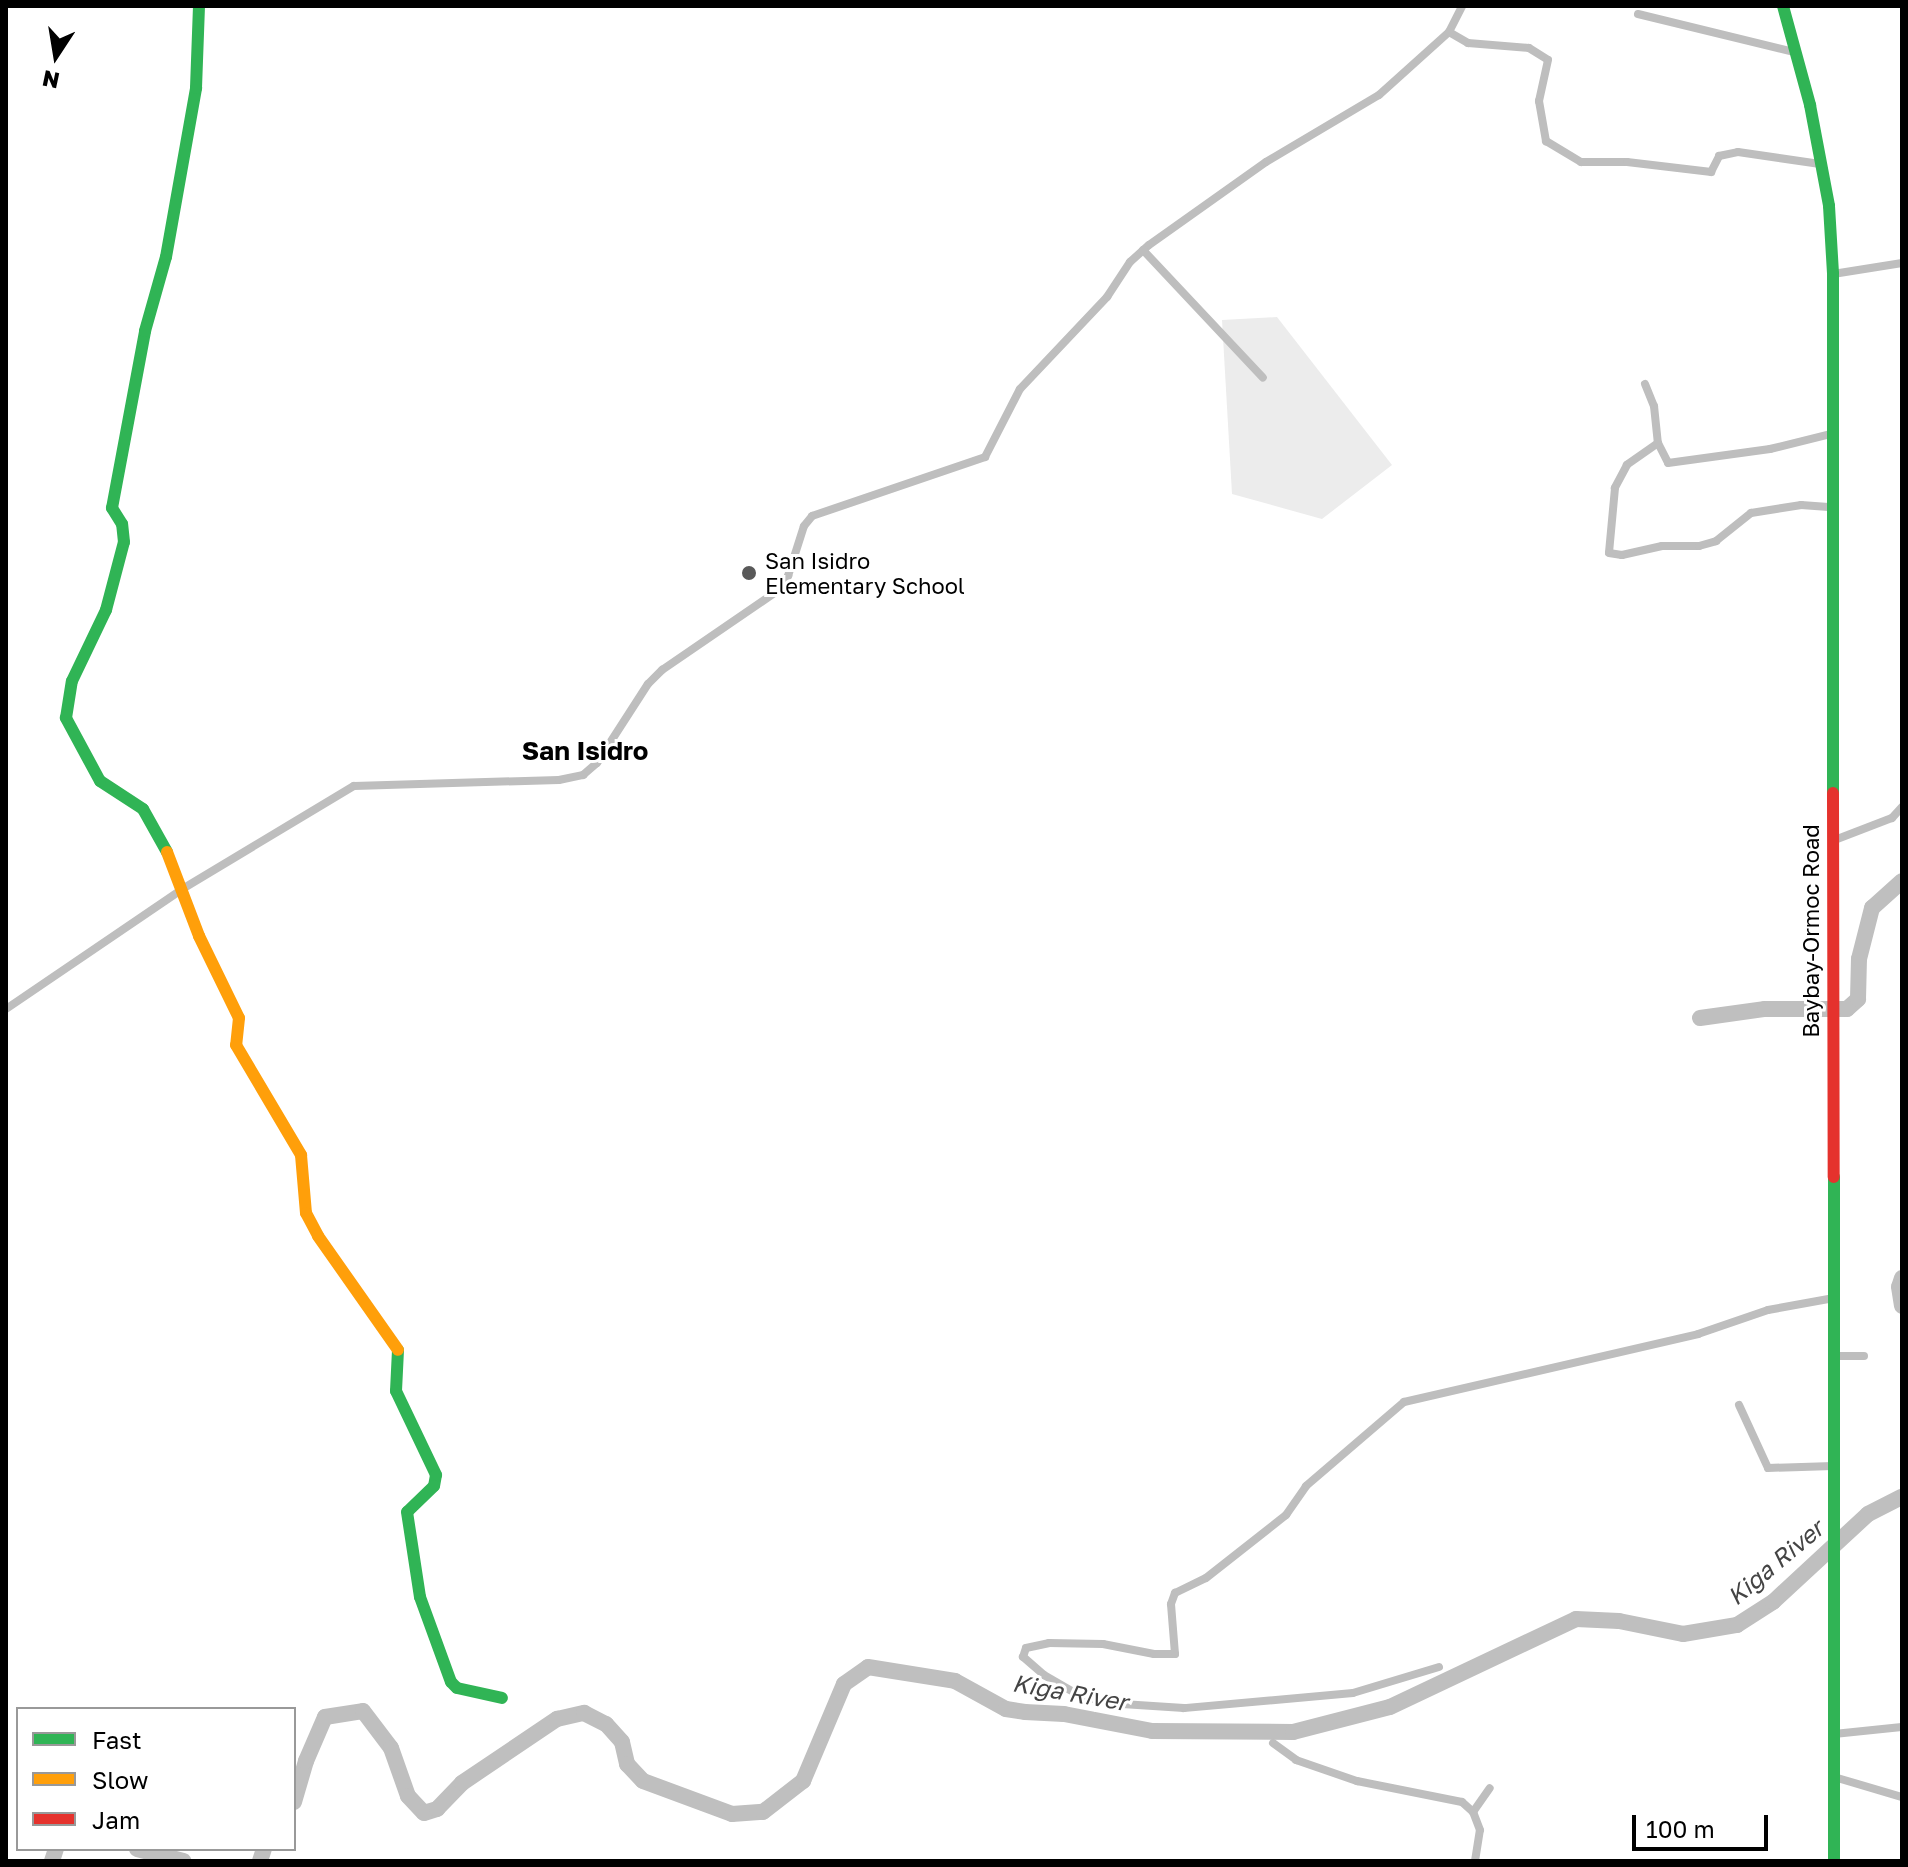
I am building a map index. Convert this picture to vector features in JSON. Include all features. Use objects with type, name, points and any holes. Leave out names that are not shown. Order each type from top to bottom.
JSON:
[{"type":"main road","points":[[199,6],[196,88],[166,257],[145,331],[112,508],[122,524],[124,542],[106,610],[72,681],[66,706],[69,728],[100,781],[143,809],[184,888],[199,936],[239,1018],[236,1045],[301,1155],[306,1213],[318,1236],[398,1350],[396,1391],[436,1475],[434,1486],[407,1512],[420,1597],[442,1661],[457,1688],[502,1698]]},
{"type":"main road","name":"Baybay-Ormoc Road","points":[[1783,6],[1810,105],[1829,206],[1833,274],[1831,1028],[1834,1861]]},
{"type":"street","points":[[6,1009],[184,888],[354,786],[559,780],[583,775],[597,763],[648,684],[662,670],[779,590],[788,576],[804,526],[812,516],[985,457],[1020,389],[1107,297],[1130,262],[1266,162],[1379,95],[1449,32],[1462,6]]},
{"type":"street","points":[[1638,14],[1794,52]]},
{"type":"street","points":[[1449,32],[1468,43],[1529,48],[1548,60],[1539,101],[1546,141],[1581,162],[1627,162],[1711,172],[1719,156],[1738,152],[1821,164]]},
{"type":"street","points":[[1143,250],[1263,378]]},
{"type":"street","points":[[1833,274],[1902,263]]},
{"type":"street","points":[[1645,384],[1654,406],[1658,443],[1668,463],[1770,449],[1831,434]]},
{"type":"street","points":[[1658,443],[1627,465],[1615,488],[1609,553],[1622,555],[1662,546],[1699,546],[1716,541],[1751,513],[1801,505],[1832,507]]},
{"type":"street","points":[[1831,842],[1892,818],[1902,807]]},
{"type":"street","points":[[1439,1667],[1353,1693],[1184,1708],[1122,1704],[1082,1697],[1044,1675],[1023,1657],[1026,1648],[1049,1643],[1103,1644],[1154,1654],[1175,1654],[1171,1604],[1175,1593],[1206,1578],[1278,1522],[1306,1486],[1404,1402],[1698,1334],[1768,1310],[1834,1298]]},
{"type":"street","points":[[1833,1356],[1864,1356]]},
{"type":"street","points":[[1739,1405],[1768,1468],[1834,1466]]},
{"type":"street","points":[[1833,1734],[1902,1727]]},
{"type":"street","points":[[1273,1743],[1296,1760],[1357,1781],[1462,1802],[1473,1812],[1480,1830],[1475,1861]]},
{"type":"street","points":[[1833,1777],[1902,1797]]},
{"type":"street","points":[[1473,1812],[1490,1788]]},
{"type":"shaded area","points":[[1277,317],[1392,465],[1322,519],[1232,494],[1222,320]]},
{"type":"waterway","points":[[1700,1018],[1765,1009],[1847,1009],[1858,999],[1859,959],[1872,908],[1902,881]]},
{"type":"waterway","points":[[1902,1278],[1899,1287],[1902,1306]]},
{"type":"waterway","name":"Kiga River","points":[[296,1795],[306,1761],[325,1717],[363,1711],[391,1748],[408,1796],[424,1813],[437,1809],[462,1783],[557,1719],[584,1713],[606,1724],[622,1742],[627,1764],[643,1781],[732,1814],[763,1812],[803,1781],[844,1684],[868,1667],[955,1681],[1006,1709],[1025,1712],[1064,1714],[1152,1731],[1293,1732],[1390,1707],[1576,1619],[1619,1621],[1683,1634],[1737,1625],[1773,1602],[1868,1514],[1902,1497]]},
{"type":"waterway","name":"Kiga River","points":[[52,1861],[55,1851]]},
{"type":"waterway","name":"Kiga River","points":[[145,1851],[183,1861]]},
{"type":"waterway","name":"Kiga River","points":[[260,1861],[263,1851]]},
{"type":"traffic: fast","points":[[167,852],[143,809],[100,781],[66,718],[72,681],[106,610],[124,542],[122,524],[112,508],[145,331],[166,257],[196,88],[199,6]]},
{"type":"traffic: fast","points":[[1783,6],[1810,105],[1829,206],[1833,274],[1833,793]]},
{"type":"traffic: fast","points":[[1834,1177],[1834,1861]]},
{"type":"traffic: fast","points":[[398,1350],[396,1391],[436,1475],[434,1486],[407,1512],[420,1597],[451,1682],[457,1688],[502,1698]]},
{"type":"traffic: slow","points":[[167,852],[199,936],[239,1018],[236,1045],[301,1155],[306,1213],[318,1236],[398,1350]]},
{"type":"traffic: jam","points":[[1833,793],[1834,1177]]},
{"type":"place","name":"San Isidro Elementary School","points":[[749,573]]},
{"type":"district","name":"San Isidro","points":[[585,751]]}]
